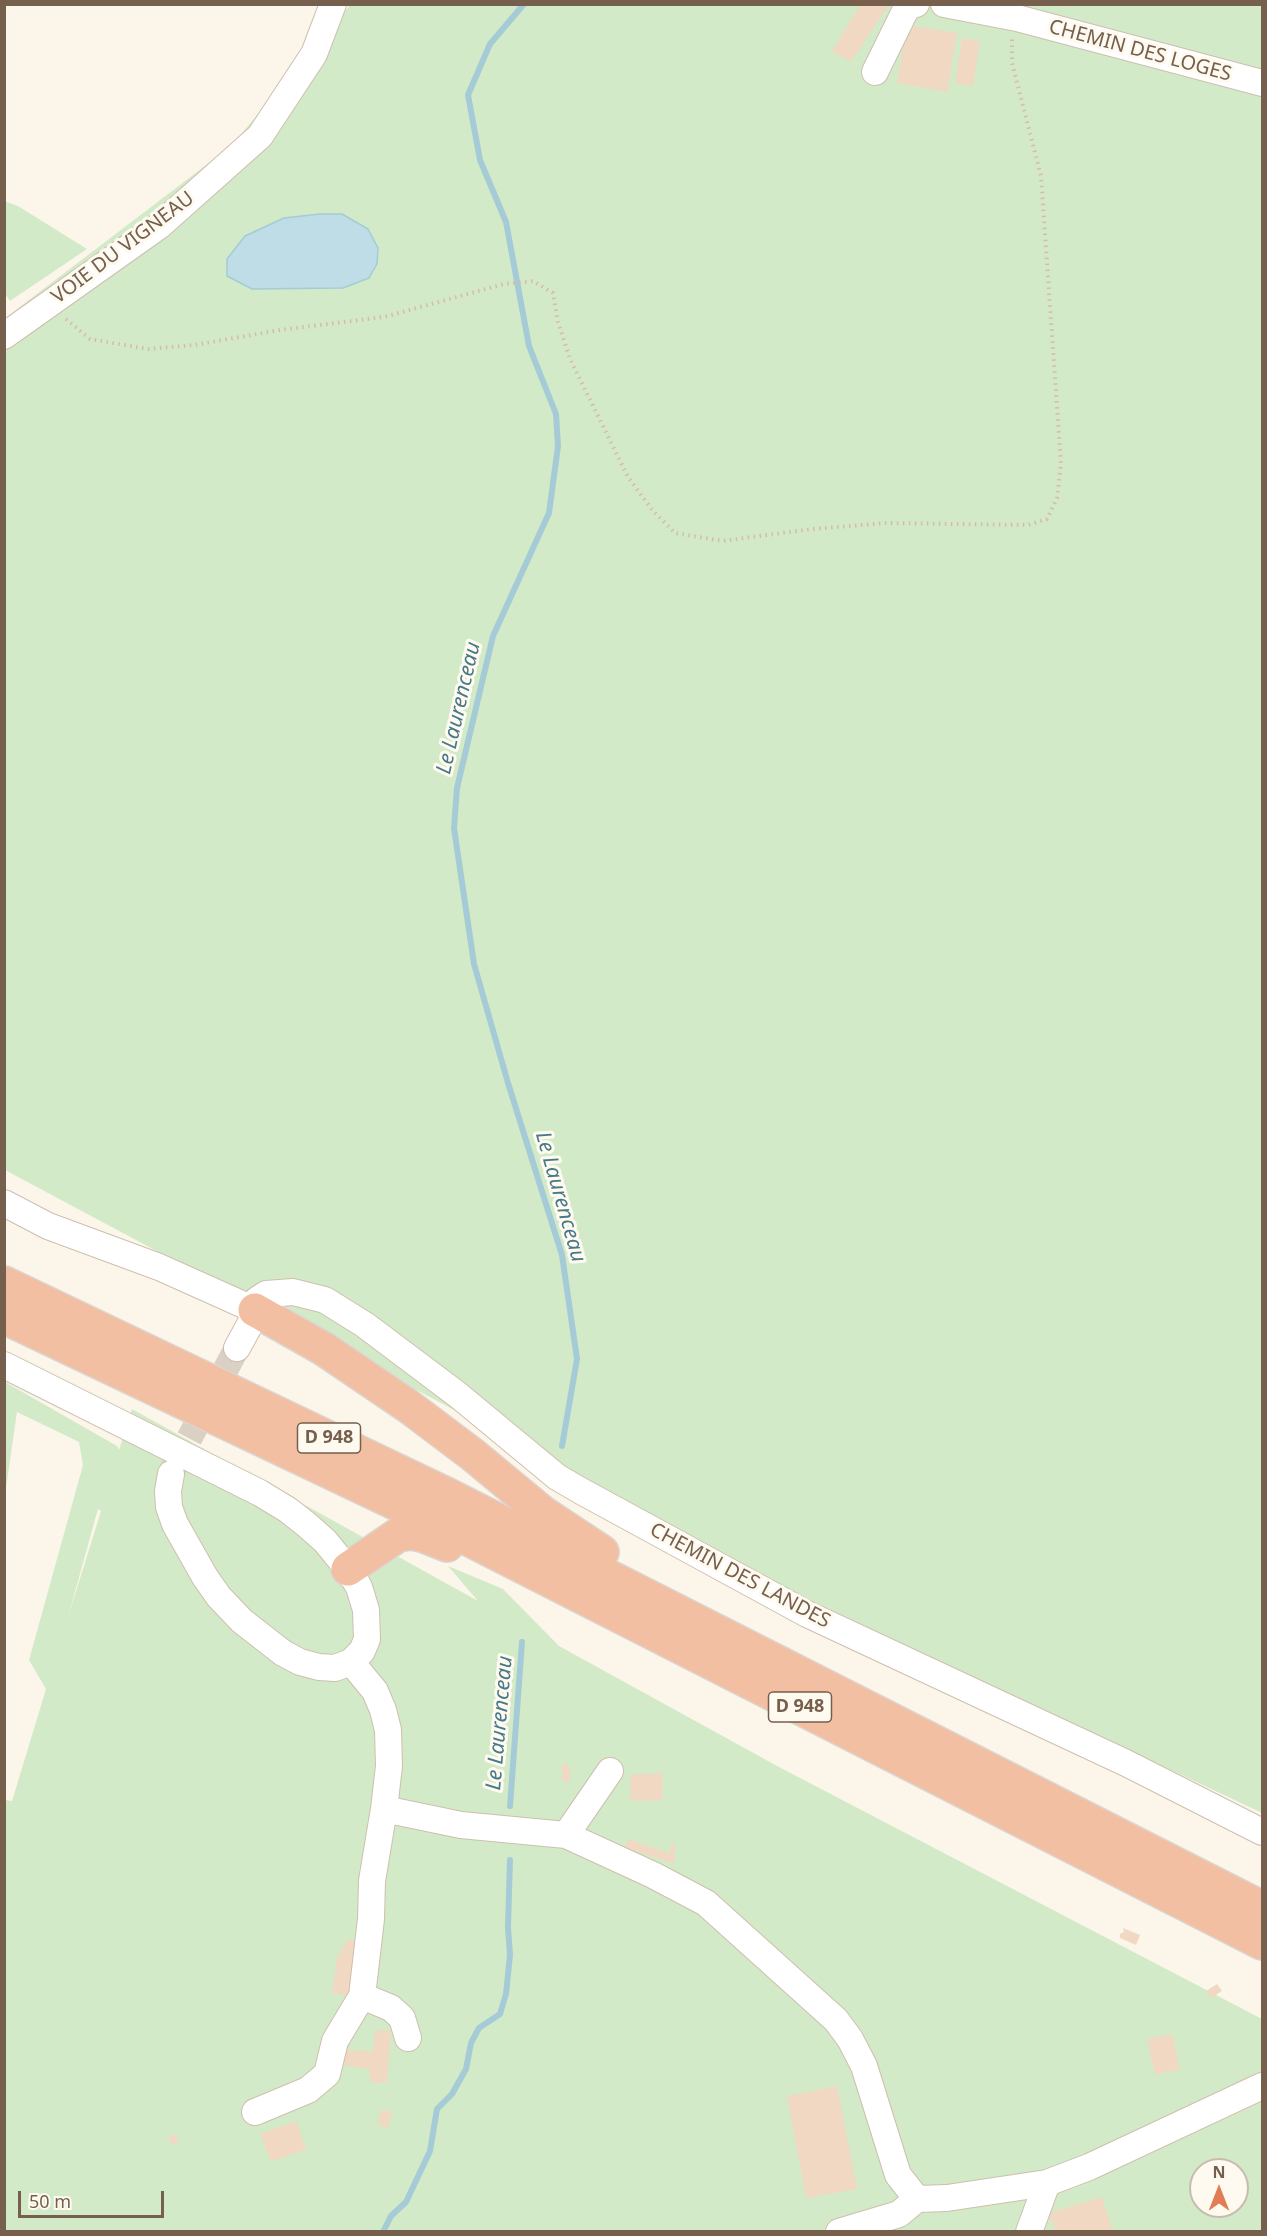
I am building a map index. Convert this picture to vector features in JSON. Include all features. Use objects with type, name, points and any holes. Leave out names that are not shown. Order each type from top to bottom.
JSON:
[{"type":"highway","name":"D 948","points":[[4,1282],[450,1496],[1263,1908]]},
{"type":"highway","points":[[255,1310],[324,1349],[408,1406],[473,1455],[543,1513],[578,1538],[635,1572],[651,1598]]},
{"type":"highway","name":"D 948","points":[[4,1317],[420,1515],[1263,1943]]},
{"type":"highway","points":[[348,1569],[398,1535],[410,1533],[422,1534],[513,1576],[550,1580]]},
{"type":"street","name":"VOIE DU VIGNEAU","points":[[4,336],[159,226],[260,136],[314,54],[333,4]]},
{"type":"street","points":[[875,72],[907,7],[916,4]]},
{"type":"street","name":"CHEMIN DES LOGES","points":[[944,4],[1017,18],[1263,83]]},
{"type":"street","points":[[4,1203],[48,1226],[159,1267],[255,1310],[254,1317],[237,1348]]},
{"type":"street","name":"CHEMIN DES LANDES","points":[[255,1310],[257,1300],[266,1294],[294,1292],[325,1300],[365,1325],[458,1395],[557,1477],[581,1491],[807,1614],[1126,1762],[1263,1832]]},
{"type":"street","points":[[4,1365],[288,1510],[325,1541],[348,1569],[359,1587],[368,1625],[367,1639],[362,1651],[351,1662],[334,1668],[319,1667],[300,1662],[283,1653],[242,1621],[205,1577],[176,1524],[169,1507],[168,1491],[171,1474]]},
{"type":"street","points":[[255,2112],[308,2090],[327,2074],[335,2041],[362,1996],[371,1919],[372,1881],[389,1766],[388,1730],[375,1691],[351,1662]]},
{"type":"street","points":[[566,1835],[610,1771]]},
{"type":"street","points":[[384,1809],[461,1825],[566,1835],[653,1875],[705,1903],[836,2020],[850,2039],[864,2066],[898,2175],[917,2199]]},
{"type":"street","points":[[362,1996],[391,2008],[402,2018],[408,2038]]},
{"type":"street","points":[[839,2232],[899,2214],[917,2199],[947,2199],[1047,2183],[1089,2167],[1263,2086]]},
{"type":"street","points":[[1029,2232],[1047,2183]]},
{"type":"path","points":[[51,303],[73,327],[90,339],[148,349],[194,345],[280,330],[384,317],[504,284],[533,281],[553,293],[558,322],[570,359],[628,477],[653,511],[675,533],[722,541],[812,529],[886,523],[1028,525],[1047,519],[1057,498],[1061,464],[1041,176],[1012,63],[1011,44],[1017,18]]},
{"type":"green space","points":[[350,5],[1262,5],[1262,1813],[804,1597],[5,1170],[4,319],[231,146]]},
{"type":"green space","points":[[4,201],[18,206],[87,249],[10,301],[5,294]]},
{"type":"green space","points":[[5,1382],[117,1446],[119,1450],[132,1409],[478,1601],[448,1566],[503,1589],[559,1646],[779,1767],[1262,2019],[1262,2231],[5,2231],[5,1800],[12,1801],[46,1689],[29,1660],[83,1465],[79,1442],[17,1412],[5,1495]],"holes":[[[98,1509],[101,1511],[68,1617]]]},
{"type":"water","points":[[342,214],[368,229],[378,248],[377,264],[369,278],[343,288],[252,289],[227,276],[227,259],[245,236],[284,218]]},
{"type":"building","points":[[861,4],[889,4],[851,62],[832,51]]},
{"type":"building","points":[[907,25],[957,33],[947,92],[897,83]]},
{"type":"building","points":[[962,38],[980,41],[973,86],[955,83]]},
{"type":"building","points":[[562,1764],[569,1764],[570,1781],[562,1781]]},
{"type":"building","points":[[662,1773],[663,1800],[631,1801],[630,1775]]},
{"type":"building","points":[[629,1839],[670,1854],[671,1843],[675,1842],[674,1864],[625,1847]]},
{"type":"building","points":[[1123,1928],[1140,1935],[1136,1945],[1120,1938],[1120,1934],[1124,1932]]},
{"type":"building","points":[[348,1939],[361,1941],[351,1996],[332,1993],[337,1958]]},
{"type":"building","points":[[1217,1984],[1222,1991],[1211,1998],[1206,1991]]},
{"type":"building","points":[[375,2030],[391,2031],[387,2082],[371,2083],[369,2069],[340,2065],[341,2050],[373,2051]]},
{"type":"building","points":[[1172,2034],[1180,2069],[1155,2075],[1147,2039]]},
{"type":"building","points":[[837,2086],[857,2189],[806,2198],[787,2096]]},
{"type":"building","points":[[381,2110],[392,2112],[388,2128],[378,2125]]},
{"type":"building","points":[[296,2121],[306,2149],[271,2162],[260,2134]]},
{"type":"building","points":[[175,2134],[179,2142],[171,2145],[168,2138]]},
{"type":"building","points":[[1102,2197],[1113,2232],[1055,2232],[1049,2213]]},
{"type":"waterway","name":"Le Laurenceau","points":[[524,4],[490,44],[468,95],[480,160],[506,222],[529,346],[556,414],[558,446],[549,513],[493,636],[457,788],[454,828],[474,964],[508,1083],[562,1255],[577,1359],[562,1446]]},
{"type":"waterway","name":"Le Laurenceau","points":[[510,1806],[522,1642]]},
{"type":"waterway","name":"Le Laurenceau","points":[[383,2232],[391,2216],[406,2202],[430,2151],[437,2109],[452,2094],[466,2069],[471,2043],[479,2028],[500,2014],[506,1994],[510,1955],[508,1927],[510,1860]]},
{"type":"tunnel","points":[[171,1473],[237,1348]]}]
